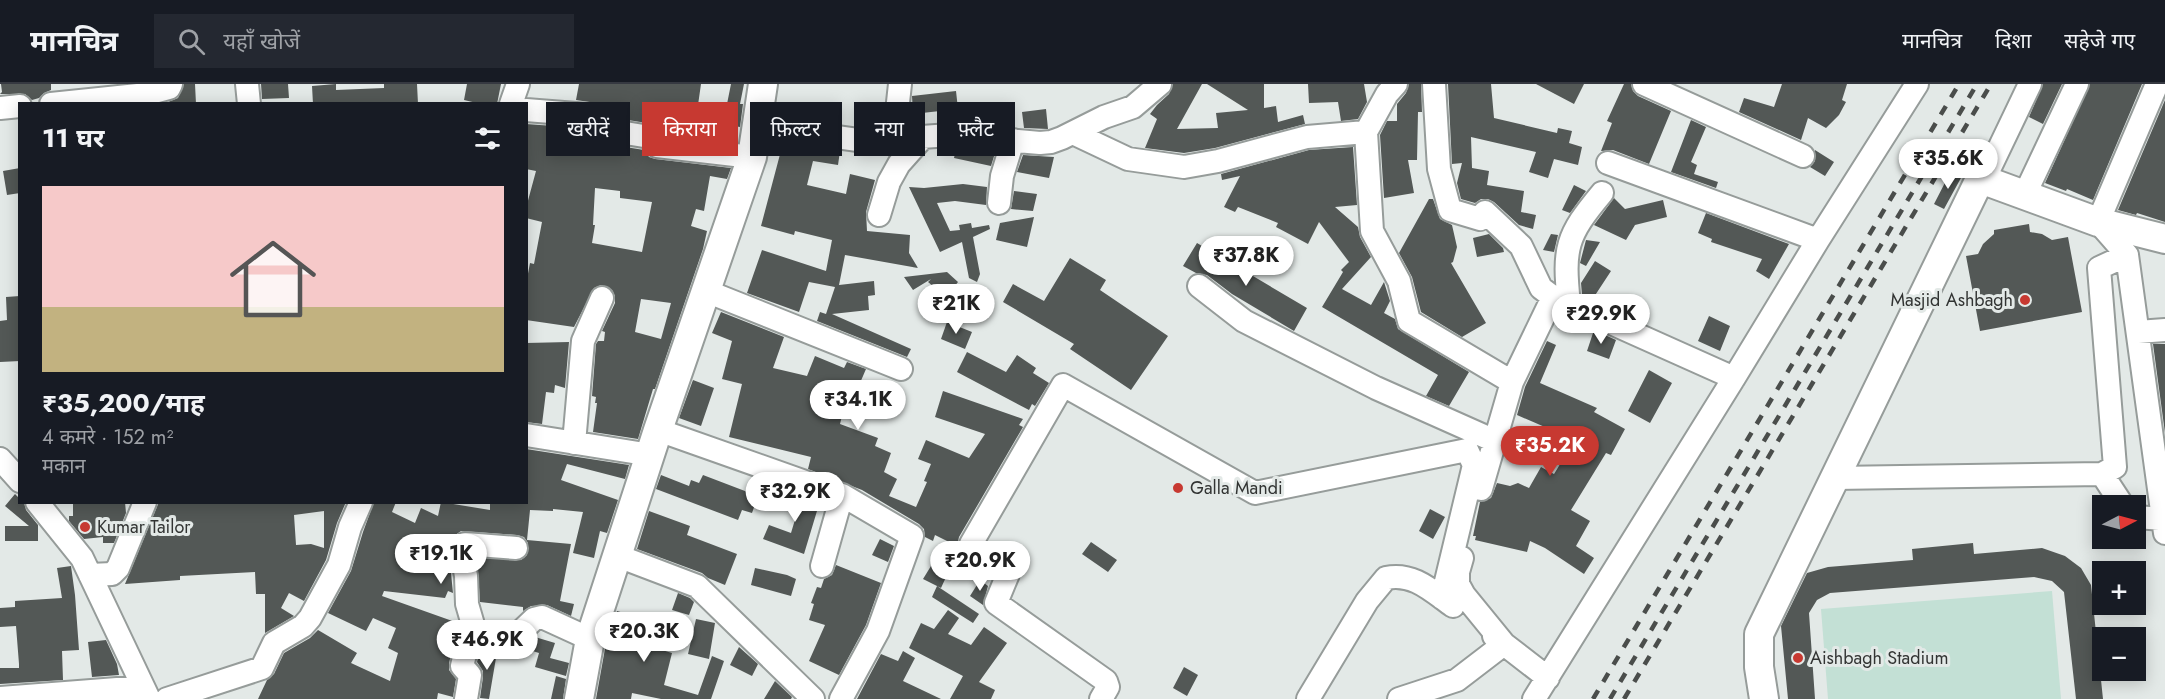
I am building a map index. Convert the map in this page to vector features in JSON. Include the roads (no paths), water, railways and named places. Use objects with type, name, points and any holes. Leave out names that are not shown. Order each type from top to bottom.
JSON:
[{"type":"main road","points":[[760,102],[763,84]]},
{"type":"main road","points":[[579,699],[590,639],[752,157]]},
{"type":"main road","points":[[1764,699],[1759,667],[1760,634],[1979,181],[1984,180],[2025,194],[2098,222],[2165,238]]},
{"type":"street","points":[[247,84],[249,102]]},
{"type":"street","points":[[512,102],[518,84]]},
{"type":"street","points":[[898,102],[900,84]]},
{"type":"street","points":[[1015,140],[1051,142],[1104,117],[1133,107],[1160,84]]},
{"type":"street","points":[[1396,84],[1387,94],[1366,132],[1372,231],[1399,281],[1409,321],[1512,382]]},
{"type":"street","points":[[1434,84],[1439,169],[1450,210],[1480,219],[1485,212],[1521,246],[1540,288],[1561,300],[1734,378]]},
{"type":"street","points":[[1644,84],[1803,156]]},
{"type":"street","points":[[1534,699],[1917,84]]},
{"type":"street","points":[[1984,180],[2030,84]]},
{"type":"street","points":[[2025,194],[2077,84]]},
{"type":"street","points":[[2146,520],[2164,526],[2127,255],[2098,222],[2157,84]]},
{"type":"street","points":[[70,102],[170,92]]},
{"type":"street","points":[[0,108],[18,106]]},
{"type":"street","points":[[528,110],[589,115],[594,123],[609,124],[613,131],[656,138],[657,146],[752,157]]},
{"type":"street","points":[[1073,133],[1128,159],[1184,167],[1218,161],[1307,137],[1366,132]]},
{"type":"street","points":[[879,215],[889,182],[906,156]]},
{"type":"street","points":[[999,203],[1002,176],[1008,156]]},
{"type":"street","points":[[1608,163],[1818,240]]},
{"type":"street","points":[[1504,644],[1464,595],[1458,584],[1458,572],[1512,382],[1561,300],[1570,242],[1583,216],[1602,193]]},
{"type":"street","points":[[1835,478],[2102,474],[2115,467],[2099,268],[2127,255]]},
{"type":"street","points":[[1199,285],[1244,321],[1376,388],[1495,441]]},
{"type":"street","points":[[706,291],[901,369]]},
{"type":"street","points":[[574,443],[583,341],[602,298]]},
{"type":"street","points":[[2138,332],[2165,330]]},
{"type":"street","points":[[1101,699],[1108,687],[1106,681],[996,603],[1008,574],[1007,570],[973,548],[971,544],[1063,385],[1256,493],[1467,450],[1474,465],[1442,598]]},
{"type":"street","points":[[528,435],[574,443],[654,443],[842,495],[912,536],[878,631],[842,699]]},
{"type":"street","points":[[0,459],[18,477]]},
{"type":"street","points":[[2102,474],[2116,495]]},
{"type":"street","points":[[822,566],[842,495]]},
{"type":"street","points":[[0,698],[146,693],[82,558],[39,504]]},
{"type":"street","points":[[90,575],[112,574],[118,568],[145,504]]},
{"type":"street","points":[[166,699],[262,668],[276,640],[303,626],[310,618],[339,565],[350,527],[360,504]]},
{"type":"street","points":[[476,635],[467,603],[461,548],[465,544],[516,548]]},
{"type":"street","points":[[618,556],[697,586],[813,699]]},
{"type":"street","points":[[1308,699],[1367,601],[1386,578],[1398,575],[1417,580],[1548,678]]},
{"type":"street","points":[[466,699],[470,675],[462,664],[472,636],[512,640],[534,619],[542,617],[590,639]]},
{"type":"street","points":[[1399,699],[1457,680],[1504,644]]},
{"type":"railway","points":[[1593,699],[1959,84]]},
{"type":"railway","points":[[1610,699],[1977,84]]},
{"type":"railway","points":[[1624,699],[1991,84]]},
{"type":"place","name":"Masjid Ashbagh","points":[[2025,300]]},
{"type":"place","name":"Galla Mandi","points":[[1178,488]]},
{"type":"place","name":"Kumar Tailor","points":[[85,527]]},
{"type":"place","name":"Aishbagh Stadium","points":[[1798,658]]}]
